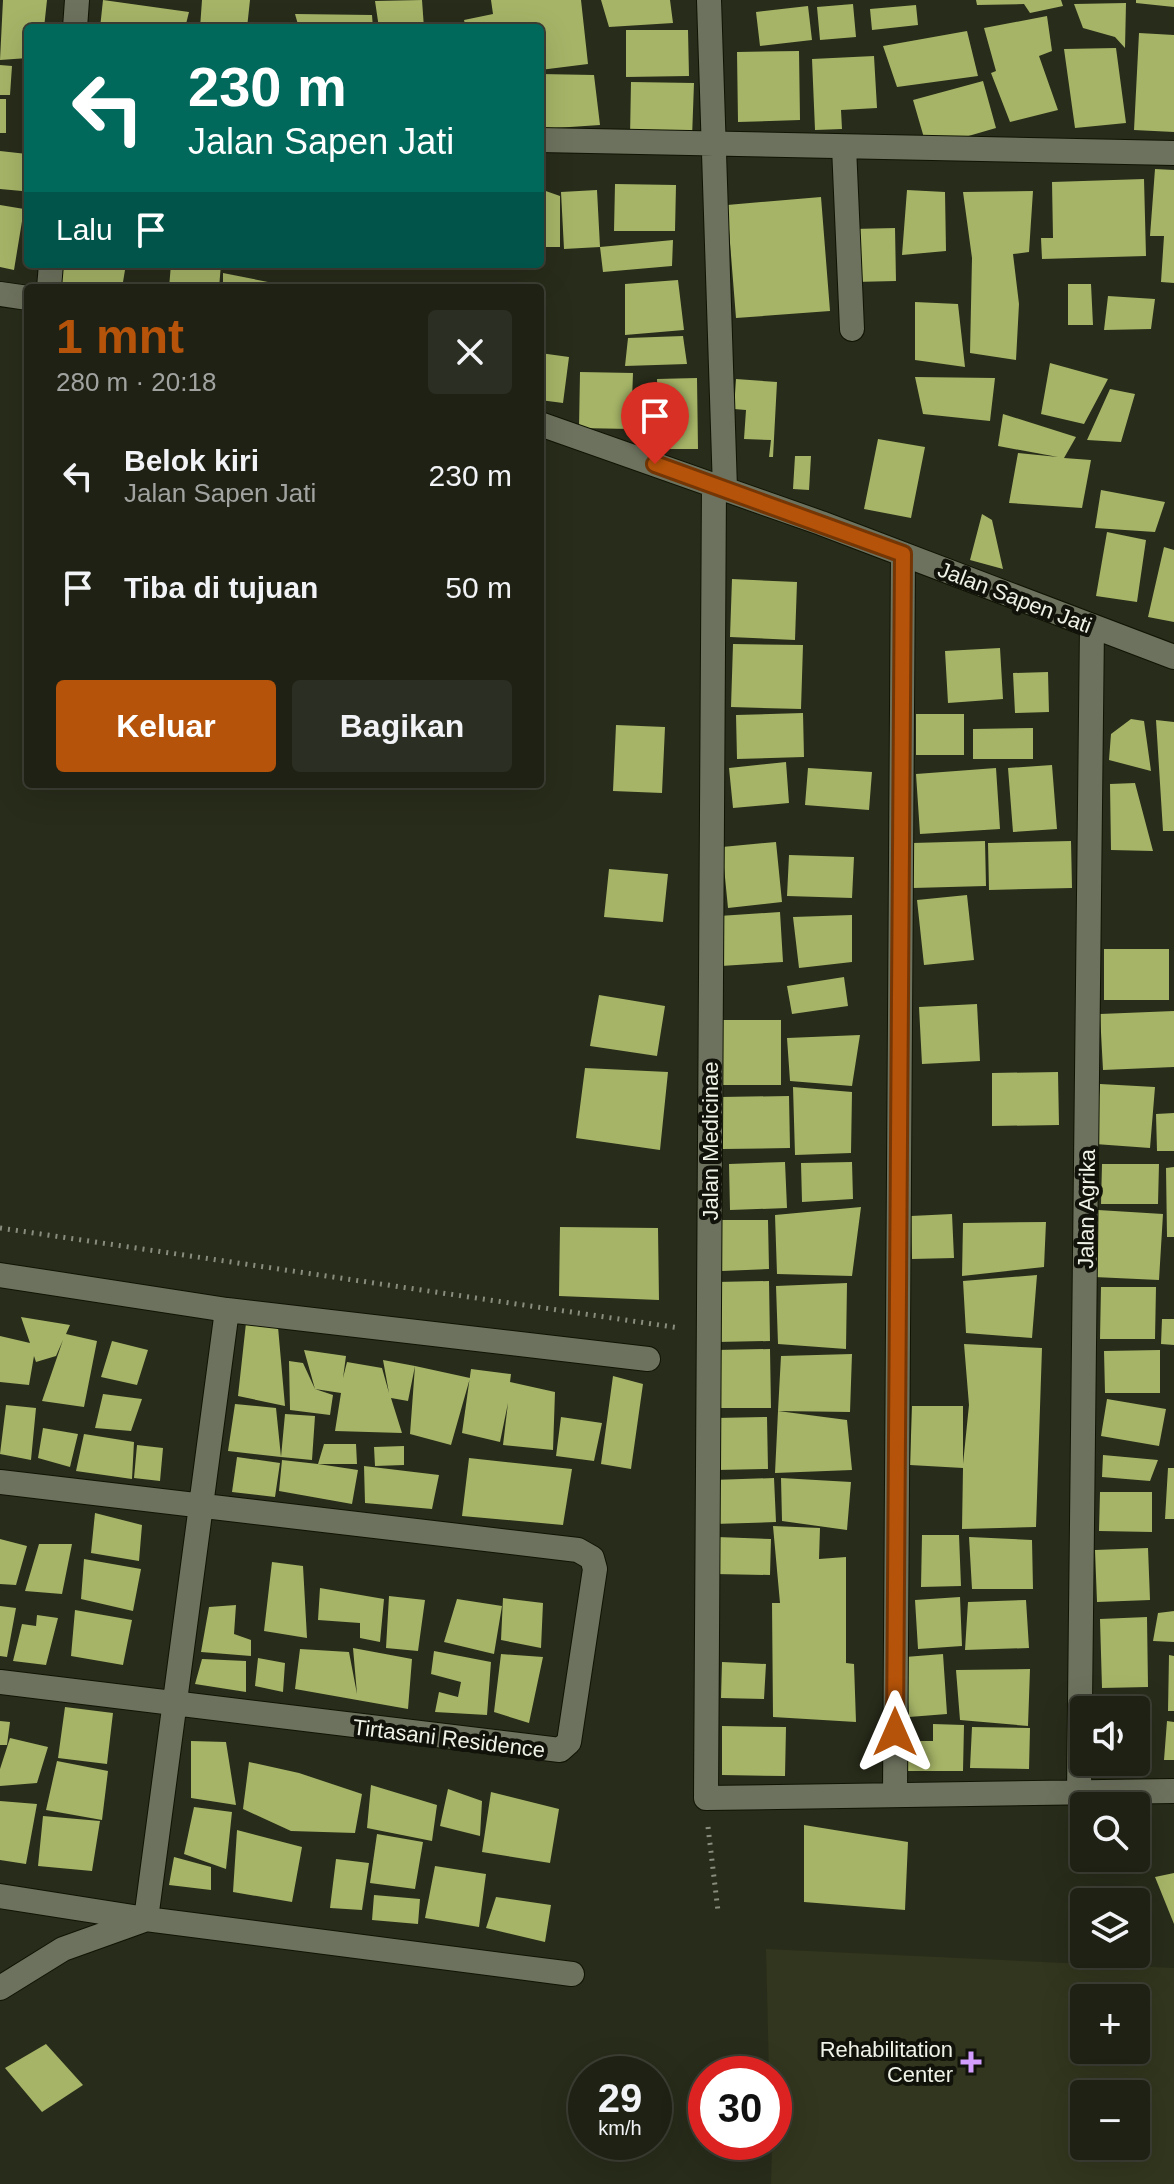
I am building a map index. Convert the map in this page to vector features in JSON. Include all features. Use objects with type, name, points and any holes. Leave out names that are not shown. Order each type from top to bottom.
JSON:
[{"type":"street","points":[[75,24],[77,0]]},
{"type":"street","name":"Jalan Medicinae","points":[[706,1798],[720,487],[709,0]]},
{"type":"street","points":[[544,140],[1174,153]]},
{"type":"street","points":[[844,147],[852,329]]},
{"type":"street","points":[[0,294],[24,297]]},
{"type":"street","name":"Jalan Sapen Jati","points":[[544,425],[903,554],[1174,657]]},
{"type":"street","points":[[895,1795],[903,554]]},
{"type":"street","name":"Jalan Agrika","points":[[1079,1792],[1092,626]]},
{"type":"street","points":[[0,1275],[227,1310],[648,1359]]},
{"type":"street","points":[[146,1919],[227,1310]]},
{"type":"street","name":"Tirtasani Residence","points":[[0,1482],[578,1550],[592,1558],[595,1569],[569,1742],[560,1750],[0,1682]]},
{"type":"street","points":[[1126,1792],[1174,1791]]},
{"type":"street","points":[[706,1798],[1070,1793]]},
{"type":"street","points":[[0,1896],[146,1919],[572,1974]]},
{"type":"street","points":[[0,1988],[63,1949],[146,1919]]},
{"type":"path","points":[[0,1228],[709,1333]]},
{"type":"path","points":[[706,1798],[718,1911]]},
{"type":"shaded area","name":"Rehabilitation Center","points":[[766,1949],[1070,1963],[1070,1968],[1174,1968],[1174,2184],[771,2184],[772,2160],[792,2160],[792,2056],[769,2056]]},
{"type":"building","points":[[3,0],[47,0],[44,24],[24,24],[24,58],[0,60]]},
{"type":"building","points":[[103,0],[189,12],[186,24],[100,24]]},
{"type":"building","points":[[202,0],[250,0],[247,24],[200,24]]},
{"type":"building","points":[[422,0],[424,24],[378,24],[375,1]]},
{"type":"building","points":[[491,0],[581,0],[588,64],[544,70],[544,24],[465,24],[464,20],[493,14]]},
{"type":"building","points":[[601,0],[670,0],[673,23],[609,27]]},
{"type":"building","points":[[976,0],[1061,0],[1063,6],[1030,13],[1024,4],[977,5]]},
{"type":"building","points":[[1136,0],[1174,0],[1174,7],[1136,3]]},
{"type":"building","points":[[1126,3],[1125,48],[1115,37],[1083,28],[1074,4]]},
{"type":"building","points":[[853,4],[856,37],[820,40],[817,7]]},
{"type":"building","points":[[916,5],[918,25],[872,30],[870,9]]},
{"type":"building","points":[[808,6],[812,40],[760,46],[756,12]]},
{"type":"building","points":[[295,14],[372,15],[373,24],[298,24]]},
{"type":"building","points":[[1047,16],[1052,51],[1039,56],[1058,110],[1010,122],[991,73],[996,71],[984,28]]},
{"type":"building","points":[[626,30],[688,30],[689,76],[626,77]]},
{"type":"building","points":[[967,31],[978,76],[897,87],[883,46]]},
{"type":"building","points":[[1139,33],[1174,35],[1174,132],[1134,130]]},
{"type":"building","points":[[1116,48],[1126,123],[1075,128],[1064,49]]},
{"type":"building","points":[[799,51],[800,120],[738,122],[737,52]]},
{"type":"building","points":[[874,56],[877,108],[841,110],[842,129],[815,130],[812,59]]},
{"type":"building","points":[[0,65],[12,66],[10,95],[0,95]]},
{"type":"building","points":[[544,74],[594,75],[600,125],[544,129]]},
{"type":"building","points":[[983,81],[996,128],[927,148],[913,100]]},
{"type":"building","points":[[631,82],[694,83],[692,138],[630,137]]},
{"type":"building","points":[[0,99],[6,99],[6,133],[0,133]]},
{"type":"building","points":[[0,151],[24,154],[22,191],[0,189]]},
{"type":"building","points":[[1155,169],[1174,170],[1174,283],[1161,282],[1164,236],[1150,236]]},
{"type":"building","points":[[1144,179],[1146,256],[1042,259],[1041,238],[1053,238],[1052,182]]},
{"type":"building","points":[[615,184],[676,185],[675,231],[614,231]]},
{"type":"building","points":[[544,190],[560,196],[560,247],[544,247]]},
{"type":"building","points":[[597,190],[600,247],[564,249],[561,192]]},
{"type":"building","points":[[907,190],[945,192],[946,251],[902,255]]},
{"type":"building","points":[[1033,191],[1029,252],[1013,254],[1019,304],[1016,360],[970,353],[972,258],[963,192]]},
{"type":"building","points":[[821,197],[830,311],[736,318],[727,205]]},
{"type":"building","points":[[0,205],[24,209],[14,270],[0,267]]},
{"type":"building","points":[[895,228],[896,281],[854,282],[853,229]]},
{"type":"building","points":[[673,240],[672,266],[603,272],[600,247]]},
{"type":"building","points":[[53,268],[125,268],[123,284],[51,284]]},
{"type":"building","points":[[171,268],[221,268],[219,284],[169,284]]},
{"type":"building","points":[[223,273],[278,284],[223,284]]},
{"type":"building","points":[[678,280],[684,330],[625,335],[625,284]]},
{"type":"building","points":[[1068,284],[1091,284],[1093,325],[1068,325]]},
{"type":"building","points":[[1108,296],[1155,299],[1151,329],[1104,330]]},
{"type":"building","points":[[915,302],[958,304],[965,367],[915,360]]},
{"type":"building","points":[[683,336],[687,364],[625,366],[628,338]]},
{"type":"building","points":[[544,354],[569,357],[563,403],[544,401]]},
{"type":"building","points":[[1050,363],[1108,379],[1084,424],[1041,414]]},
{"type":"building","points":[[580,372],[633,373],[631,429],[579,428]]},
{"type":"building","points":[[915,377],[995,378],[990,421],[923,414]]},
{"type":"building","points":[[697,378],[698,449],[659,449],[657,379]]},
{"type":"building","points":[[736,379],[777,382],[773,457],[769,457],[771,440],[744,439],[746,410],[734,409]]},
{"type":"building","points":[[1110,389],[1135,394],[1121,442],[1087,440]]},
{"type":"building","points":[[1003,414],[1076,437],[1064,458],[1091,460],[1082,508],[1009,503],[1018,453],[1058,457],[998,446]]},
{"type":"building","points":[[878,439],[925,447],[911,518],[864,509]]},
{"type":"building","points":[[795,456],[811,456],[809,490],[793,489]]},
{"type":"building","points":[[1101,490],[1165,502],[1155,532],[1095,528]]},
{"type":"building","points":[[982,514],[992,520],[1003,569],[970,560]]},
{"type":"building","points":[[1107,532],[1146,540],[1137,602],[1096,596]]},
{"type":"building","points":[[1164,547],[1174,550],[1174,622],[1148,617]]},
{"type":"building","points":[[732,579],[797,582],[795,640],[730,637]]},
{"type":"building","points":[[733,644],[803,645],[801,709],[731,707]]},
{"type":"building","points":[[1000,648],[1003,699],[948,703],[945,651]]},
{"type":"building","points":[[1048,672],[1049,712],[1015,713],[1013,673]]},
{"type":"building","points":[[803,713],[804,757],[737,759],[736,715]]},
{"type":"building","points":[[916,714],[964,714],[964,755],[916,755]]},
{"type":"building","points":[[1131,719],[1144,721],[1151,771],[1109,760],[1111,734]]},
{"type":"building","points":[[1156,720],[1174,722],[1174,831],[1163,831]]},
{"type":"building","points":[[616,725],[665,727],[662,793],[613,791]]},
{"type":"building","points":[[1033,728],[1033,759],[973,759],[973,729]]},
{"type":"building","points":[[786,762],[789,803],[733,808],[729,768]]},
{"type":"building","points":[[1052,765],[1057,829],[1013,832],[1008,768]]},
{"type":"building","points":[[808,768],[872,772],[869,810],[805,805]]},
{"type":"building","points":[[996,768],[1000,829],[920,834],[916,774]]},
{"type":"building","points":[[1135,783],[1153,851],[1111,850],[1110,784]]},
{"type":"building","points":[[985,841],[986,886],[913,888],[912,843]]},
{"type":"building","points":[[1071,841],[1072,888],[989,890],[988,843]]},
{"type":"building","points":[[776,842],[782,902],[728,908],[722,847]]},
{"type":"building","points":[[789,855],[854,857],[852,898],[787,896]]},
{"type":"building","points":[[609,869],[668,874],[663,922],[604,917]]},
{"type":"building","points":[[967,895],[974,960],[924,965],[917,900]]},
{"type":"building","points":[[780,912],[783,962],[721,966],[719,916]]},
{"type":"building","points":[[852,915],[852,962],[799,968],[793,917]]},
{"type":"building","points":[[1104,949],[1169,949],[1169,1000],[1104,1000]]},
{"type":"building","points":[[844,977],[848,1006],[792,1014],[787,986]]},
{"type":"building","points":[[599,995],[665,1006],[657,1056],[590,1046]]},
{"type":"building","points":[[977,1004],[980,1061],[922,1064],[919,1007]]},
{"type":"building","points":[[1174,1011],[1174,1067],[1103,1070],[1100,1014]]},
{"type":"building","points":[[722,1020],[781,1020],[781,1085],[721,1085]]},
{"type":"building","points":[[860,1035],[852,1086],[790,1081],[787,1038]]},
{"type":"building","points":[[585,1068],[668,1072],[660,1150],[576,1138]]},
{"type":"building","points":[[1058,1072],[1059,1125],[992,1126],[992,1073]]},
{"type":"building","points":[[1100,1084],[1155,1087],[1150,1148],[1095,1144]]},
{"type":"building","points":[[793,1087],[852,1092],[851,1153],[795,1155]]},
{"type":"building","points":[[789,1096],[790,1148],[722,1149],[721,1097]]},
{"type":"building","points":[[1174,1113],[1174,1151],[1157,1151],[1156,1114]]},
{"type":"building","points":[[785,1162],[787,1208],[730,1210],[729,1164]]},
{"type":"building","points":[[852,1162],[853,1199],[802,1202],[801,1163]]},
{"type":"building","points":[[1102,1164],[1159,1164],[1158,1204],[1101,1204]]},
{"type":"building","points":[[1174,1167],[1174,1237],[1167,1237],[1166,1168]]},
{"type":"building","points":[[861,1207],[852,1276],[777,1274],[775,1215]]},
{"type":"building","points":[[1098,1210],[1163,1214],[1159,1280],[1094,1277]]},
{"type":"building","points":[[952,1214],[954,1258],[912,1259],[911,1216]]},
{"type":"building","points":[[721,1220],[768,1220],[769,1269],[722,1271]]},
{"type":"building","points":[[1046,1222],[1044,1267],[962,1276],[963,1223]]},
{"type":"building","points":[[560,1227],[658,1228],[659,1300],[559,1296]]},
{"type":"building","points":[[1037,1275],[1032,1338],[966,1333],[963,1281]]},
{"type":"building","points":[[769,1281],[770,1341],[717,1342],[716,1282]]},
{"type":"building","points":[[847,1283],[846,1349],[778,1344],[776,1286]]},
{"type":"building","points":[[1101,1287],[1156,1287],[1155,1339],[1100,1339]]},
{"type":"building","points":[[21,1317],[70,1325],[66,1334],[97,1341],[84,1407],[42,1401],[63,1340],[56,1356],[36,1362],[34,1356],[29,1385],[0,1382],[0,1336],[30,1343]]},
{"type":"building","points":[[1162,1319],[1174,1319],[1174,1345],[1161,1344]]},
{"type":"building","points":[[246,1323],[278,1327],[285,1406],[238,1396]]},
{"type":"building","points":[[112,1341],[148,1350],[137,1385],[101,1377]]},
{"type":"building","points":[[964,1344],[1042,1348],[1036,1527],[962,1529],[963,1468],[910,1465],[912,1406],[963,1406],[963,1464],[969,1405]]},
{"type":"building","points":[[770,1349],[771,1408],[717,1408],[715,1350]]},
{"type":"building","points":[[304,1350],[346,1356],[343,1378],[347,1362],[382,1368],[389,1393],[383,1360],[415,1366],[408,1401],[391,1398],[402,1433],[335,1431],[341,1393],[315,1389]]},
{"type":"building","points":[[1160,1350],[1160,1393],[1105,1393],[1104,1351]]},
{"type":"building","points":[[852,1354],[850,1412],[778,1411],[781,1356]]},
{"type":"building","points":[[289,1361],[303,1363],[315,1389],[333,1395],[330,1415],[290,1410]]},
{"type":"building","points":[[415,1366],[470,1378],[451,1445],[410,1434]]},
{"type":"building","points":[[471,1369],[511,1374],[510,1382],[555,1392],[553,1450],[503,1445],[508,1403],[500,1442],[462,1433]]},
{"type":"building","points":[[613,1376],[643,1384],[631,1469],[601,1464]]},
{"type":"building","points":[[103,1394],[142,1399],[131,1431],[95,1428]]},
{"type":"building","points":[[1107,1399],[1166,1409],[1159,1446],[1101,1436]]},
{"type":"building","points":[[235,1404],[276,1408],[281,1457],[228,1451]]},
{"type":"building","points":[[6,1405],[36,1408],[31,1460],[0,1454]]},
{"type":"building","points":[[778,1411],[847,1420],[852,1470],[775,1473]]},
{"type":"building","points":[[285,1414],[315,1416],[312,1460],[281,1457]]},
{"type":"building","points":[[561,1417],[602,1423],[594,1461],[556,1456]]},
{"type":"building","points":[[767,1417],[768,1469],[716,1470],[716,1418]]},
{"type":"building","points":[[43,1428],[78,1434],[70,1467],[38,1458]]},
{"type":"building","points":[[84,1434],[134,1442],[132,1479],[76,1471]]},
{"type":"building","points":[[324,1444],[356,1444],[357,1464],[318,1464]]},
{"type":"building","points":[[137,1445],[163,1448],[160,1481],[134,1478]]},
{"type":"building","points":[[404,1446],[404,1465],[375,1466],[374,1447]]},
{"type":"building","points":[[1103,1455],[1158,1460],[1150,1481],[1102,1477]]},
{"type":"building","points":[[237,1457],[280,1463],[275,1497],[232,1492]]},
{"type":"building","points":[[469,1458],[572,1469],[563,1525],[462,1516]]},
{"type":"building","points":[[282,1460],[358,1470],[352,1504],[279,1491]]},
{"type":"building","points":[[364,1466],[439,1475],[432,1509],[365,1503]]},
{"type":"building","points":[[1168,1468],[1174,1468],[1174,1519],[1165,1519]]},
{"type":"building","points":[[774,1478],[776,1522],[714,1524],[712,1480]]},
{"type":"building","points":[[781,1478],[851,1482],[847,1530],[782,1521]]},
{"type":"building","points":[[1100,1492],[1152,1492],[1152,1532],[1099,1531]]},
{"type":"building","points":[[95,1513],[142,1525],[139,1561],[91,1553]]},
{"type":"building","points":[[773,1526],[820,1528],[819,1559],[846,1557],[846,1663],[854,1664],[856,1722],[773,1717],[772,1603],[780,1603]]},
{"type":"building","points":[[922,1535],[959,1535],[961,1586],[921,1587]]},
{"type":"building","points":[[717,1537],[771,1539],[770,1575],[715,1574]]},
{"type":"building","points":[[969,1537],[1032,1540],[1033,1589],[972,1589]]},
{"type":"building","points":[[0,1539],[27,1546],[16,1585],[0,1584]]},
{"type":"building","points":[[39,1544],[72,1544],[62,1594],[25,1591]]},
{"type":"building","points":[[1148,1548],[1150,1600],[1097,1602],[1095,1550]]},
{"type":"building","points":[[84,1559],[141,1569],[133,1611],[81,1599]]},
{"type":"building","points":[[272,1562],[303,1566],[307,1638],[264,1631]]},
{"type":"building","points":[[320,1588],[384,1599],[380,1642],[360,1638],[360,1623],[318,1620]]},
{"type":"building","points":[[389,1596],[425,1600],[418,1651],[386,1648]]},
{"type":"building","points":[[960,1597],[962,1646],[918,1649],[915,1600]]},
{"type":"building","points":[[503,1598],[543,1603],[541,1648],[501,1640]]},
{"type":"building","points":[[457,1599],[502,1606],[494,1654],[444,1642]]},
{"type":"building","points":[[1026,1600],[1029,1648],[965,1650],[968,1602]]},
{"type":"building","points":[[236,1605],[234,1634],[251,1640],[251,1656],[201,1652],[209,1607]]},
{"type":"building","points":[[0,1606],[16,1608],[7,1657],[0,1656]]},
{"type":"building","points":[[75,1610],[132,1620],[123,1665],[71,1656]]},
{"type":"building","points":[[1174,1611],[1174,1642],[1153,1641],[1158,1613]]},
{"type":"building","points":[[37,1615],[58,1618],[46,1665],[13,1661],[22,1624],[36,1626]]},
{"type":"building","points":[[1147,1617],[1148,1687],[1102,1688],[1100,1619]]},
{"type":"building","points":[[353,1648],[412,1659],[408,1709],[295,1689],[300,1649],[349,1652],[357,1694]]},
{"type":"building","points":[[434,1651],[491,1662],[487,1715],[435,1712],[439,1692],[458,1697],[461,1682],[431,1674]]},
{"type":"building","points":[[501,1654],[543,1657],[529,1723],[494,1712]]},
{"type":"building","points":[[943,1654],[947,1714],[909,1717],[905,1657]]},
{"type":"building","points":[[1169,1655],[1174,1656],[1174,1711],[1168,1711]]},
{"type":"building","points":[[258,1658],[285,1663],[283,1692],[255,1686]]},
{"type":"building","points":[[202,1659],[246,1661],[246,1692],[195,1684]]},
{"type":"building","points":[[722,1662],[766,1664],[764,1699],[721,1698]]},
{"type":"building","points":[[1030,1669],[1028,1726],[960,1720],[956,1670]]},
{"type":"building","points":[[65,1707],[113,1713],[107,1764],[58,1758]]},
{"type":"building","points":[[0,1721],[10,1722],[7,1745],[0,1745]]},
{"type":"building","points":[[1167,1721],[1174,1722],[1174,1760],[1164,1760]]},
{"type":"building","points":[[933,1724],[964,1725],[963,1771],[903,1771],[903,1741],[933,1741]]},
{"type":"building","points":[[722,1726],[786,1727],[785,1776],[722,1775]]},
{"type":"building","points":[[972,1727],[1030,1728],[1029,1769],[970,1768]]},
{"type":"building","points":[[10,1738],[48,1747],[37,1783],[0,1786],[0,1769]]},
{"type":"building","points":[[191,1741],[226,1742],[236,1805],[191,1798]]},
{"type":"building","points":[[57,1761],[108,1771],[102,1820],[46,1810]]},
{"type":"building","points":[[249,1762],[299,1773],[362,1794],[355,1833],[291,1831],[243,1809]]},
{"type":"building","points":[[371,1785],[437,1805],[432,1841],[367,1828]]},
{"type":"building","points":[[448,1789],[482,1801],[480,1836],[440,1826]]},
{"type":"building","points":[[491,1792],[559,1809],[550,1863],[482,1852]]},
{"type":"building","points":[[0,1801],[37,1804],[26,1864],[0,1860]]},
{"type":"building","points":[[194,1807],[232,1812],[226,1869],[184,1854]]},
{"type":"building","points":[[43,1816],[100,1821],[92,1871],[38,1866]]},
{"type":"building","points":[[804,1825],[908,1842],[905,1910],[804,1902]]},
{"type":"building","points":[[237,1830],[302,1847],[292,1902],[233,1892]]},
{"type":"building","points":[[377,1834],[423,1842],[415,1889],[370,1883]]},
{"type":"building","points":[[174,1857],[211,1867],[211,1890],[169,1885]]},
{"type":"building","points":[[336,1859],[369,1863],[362,1910],[330,1908]]},
{"type":"building","points":[[435,1866],[486,1874],[479,1927],[425,1918]]},
{"type":"building","points":[[1174,1873],[1174,1924],[1155,1877]]},
{"type":"building","points":[[374,1895],[420,1899],[418,1924],[372,1920]]},
{"type":"building","points":[[496,1897],[551,1905],[545,1942],[486,1928]]},
{"type":"building","points":[[46,2044],[83,2085],[42,2112],[5,2068]]},
{"type":"place","name":"Rehabilitation Center","points":[[971,2062]]},
{"type":"route","points":[[655,464],[903,554],[895,1732]]}]
